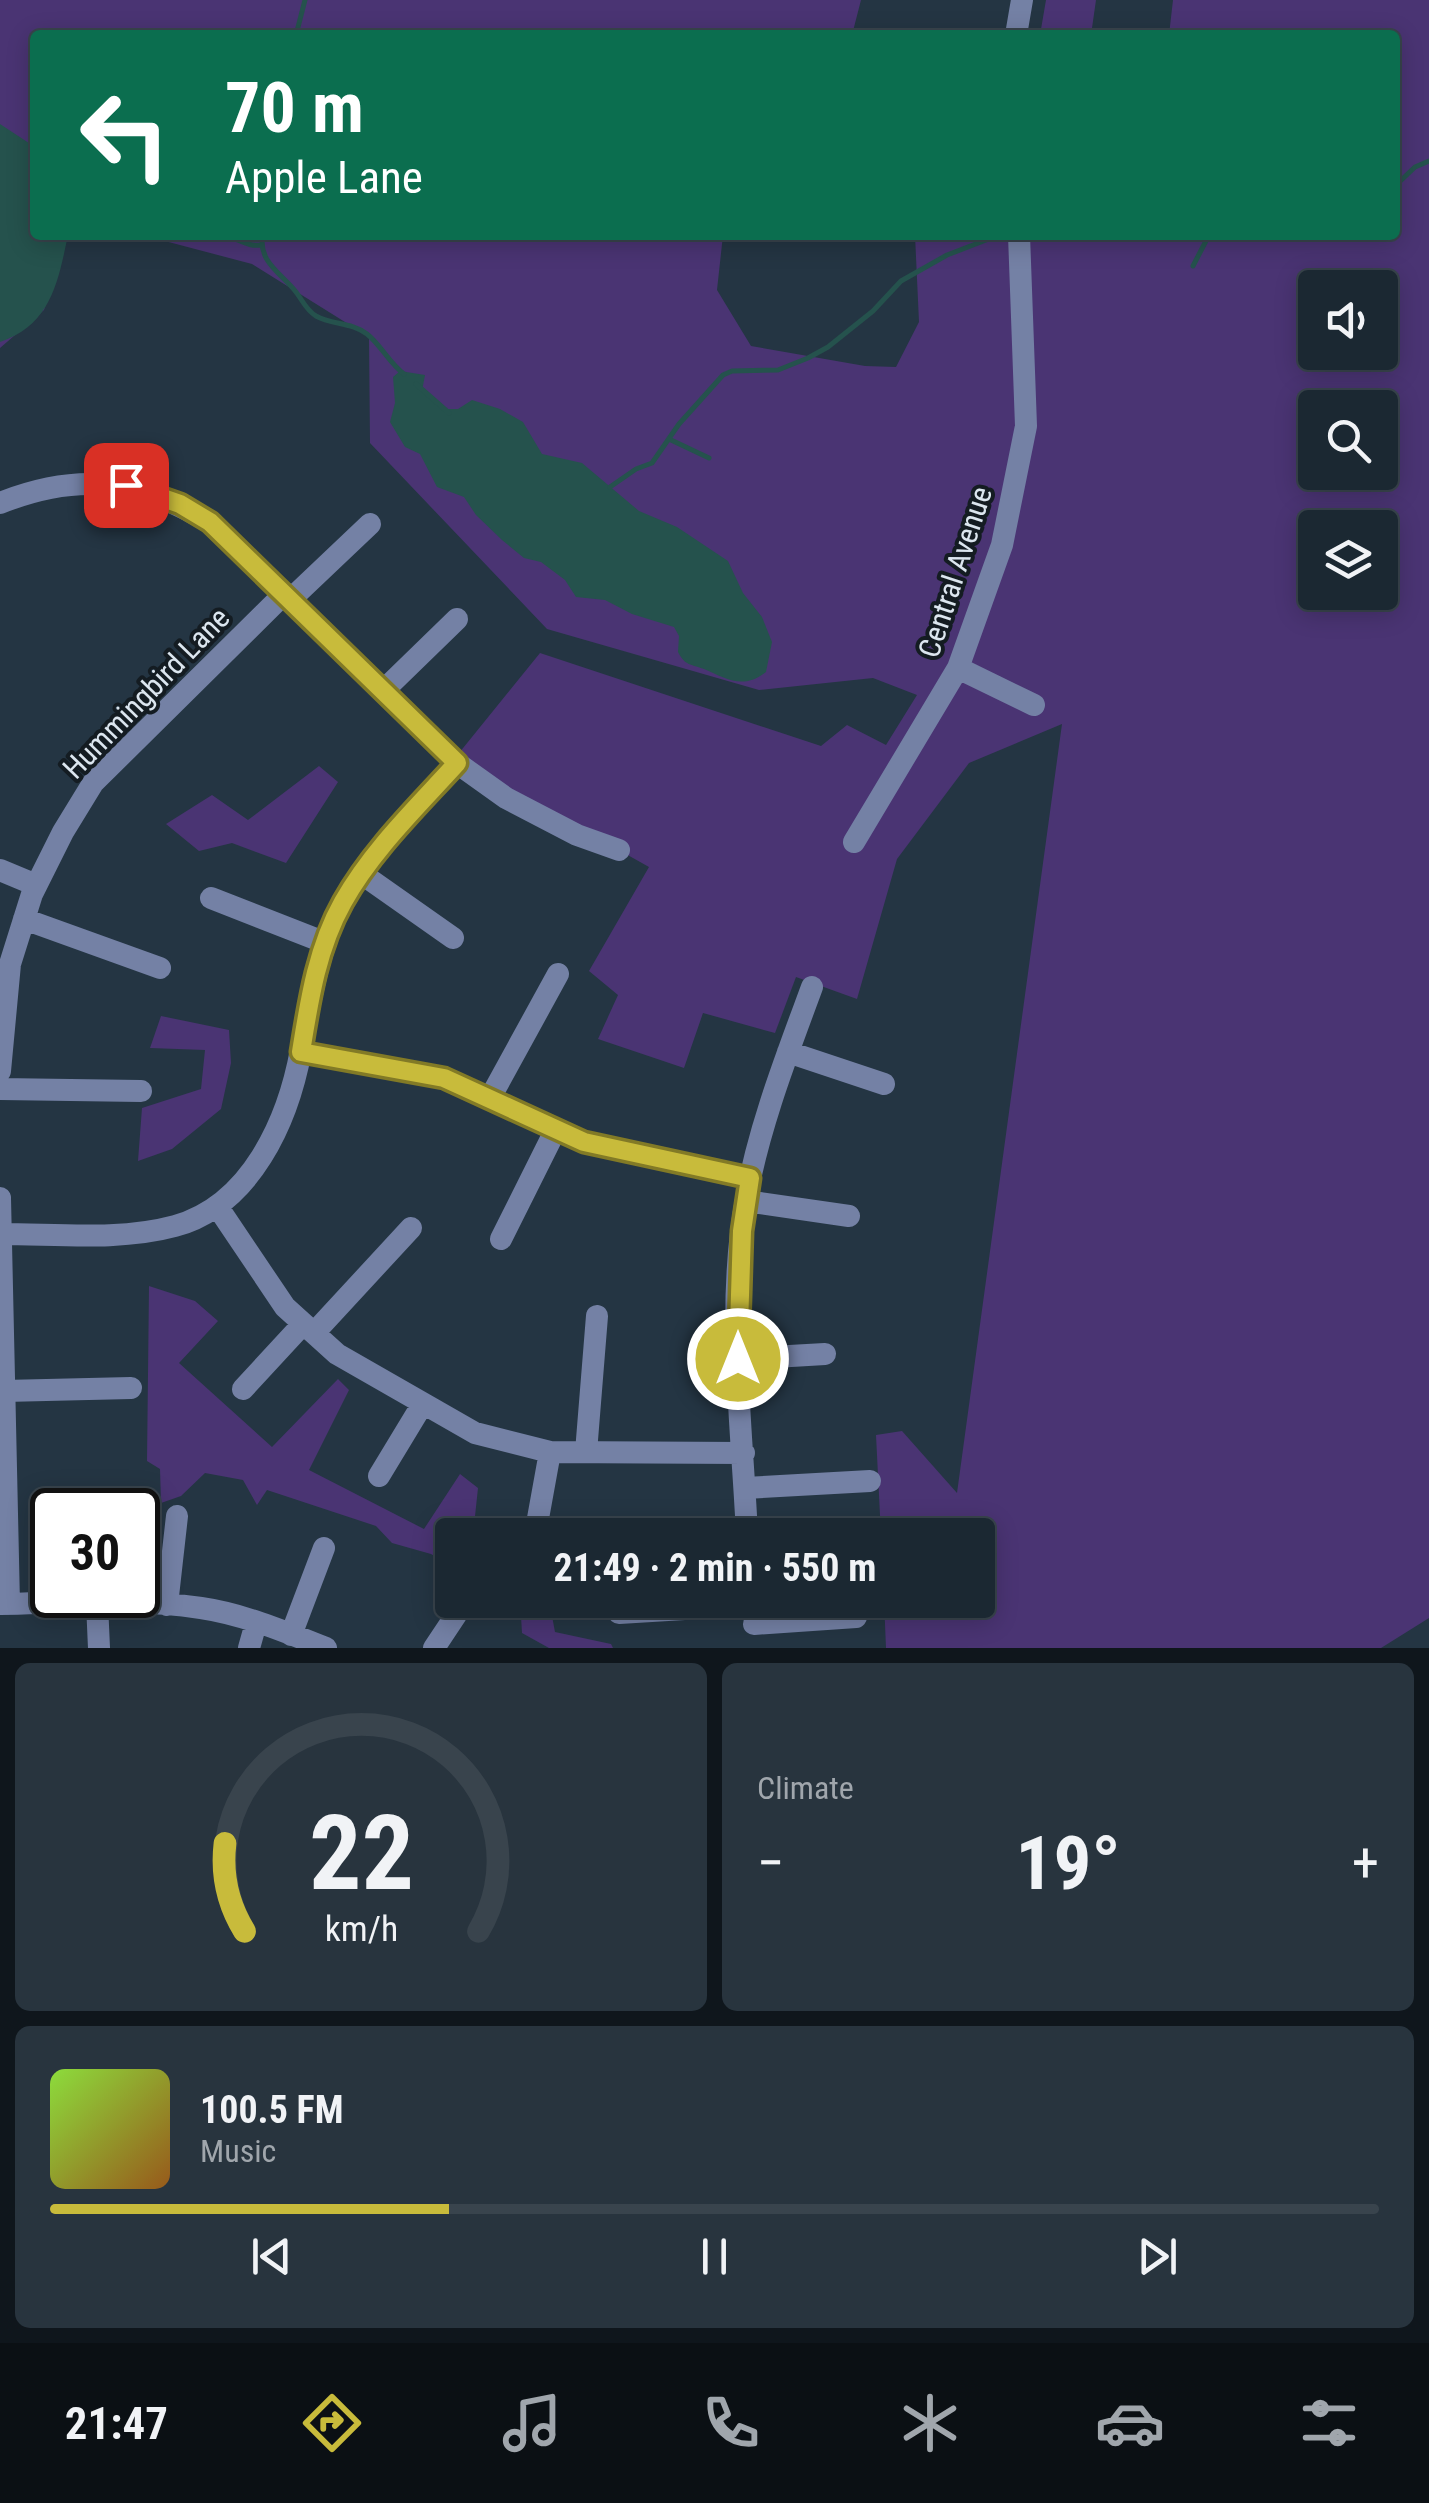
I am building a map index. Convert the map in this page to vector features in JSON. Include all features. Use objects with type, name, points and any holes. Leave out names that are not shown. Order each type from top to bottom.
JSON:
[{"type":"street","points":[[1017,30],[1022,0]]},
{"type":"street","name":"Central Avenue","points":[[854,842],[958,668],[1002,544],[1026,426],[1019,240]]},
{"type":"street","points":[[0,503],[32,490],[126,485],[180,504],[210,522],[457,763],[506,798],[576,835],[619,850]]},
{"type":"street","name":"Hummingbird Lane","points":[[0,1070],[10,964],[24,919],[36,884],[62,832],[93,783],[288,596],[370,524]]},
{"type":"street","points":[[384,690],[457,619]]},
{"type":"street","points":[[958,668],[1034,705]]},
{"type":"street","points":[[1,1234],[130,1234],[178,1226],[218,1206],[252,1170],[276,1134],[301,1052],[311,990],[342,903],[393,834],[457,763]]},
{"type":"street","points":[[0,870],[36,884]]},
{"type":"street","points":[[362,874],[454,938]]},
{"type":"street","points":[[211,898],[326,943]]},
{"type":"street","points":[[24,919],[160,968]]},
{"type":"street","points":[[490,1098],[558,974]]},
{"type":"street","points":[[746,1518],[738,1359],[739,1282],[748,1190],[788,1052],[812,986]]},
{"type":"street","points":[[301,1052],[444,1078],[584,1142],[849,1216]]},
{"type":"street","points":[[788,1052],[884,1084]]},
{"type":"street","points":[[0,1089],[141,1091]]},
{"type":"street","points":[[502,1239],[556,1128]]},
{"type":"street","points":[[0,1198],[4,1604],[30,1604]]},
{"type":"street","points":[[218,1206],[285,1307],[336,1354],[475,1433],[550,1452],[744,1453]]},
{"type":"street","points":[[243,1390],[411,1228]]},
{"type":"street","points":[[586,1452],[597,1316]]},
{"type":"street","points":[[738,1359],[825,1354]]},
{"type":"street","points":[[4,1390],[131,1388]]},
{"type":"street","points":[[380,1476],[422,1405]]},
{"type":"street","points":[[538,1518],[550,1452]]},
{"type":"street","points":[[745,1488],[870,1481]]},
{"type":"street","points":[[166,1605],[177,1516]]},
{"type":"street","points":[[291,1635],[324,1548]]},
{"type":"street","points":[[160,1605],[204,1608],[326,1648]]},
{"type":"street","points":[[98,1618],[99,1648]]},
{"type":"street","points":[[434,1648],[454,1618]]},
{"type":"street","points":[[753,1618],[756,1648]]},
{"type":"street","points":[[248,1648],[256,1623]]},
{"type":"shaded area","points":[[0,0],[861,0],[853,30],[30,30],[30,240],[66,240],[44,310],[0,348]]},
{"type":"shaded area","points":[[1046,0],[1096,0],[1092,30],[1041,30]]},
{"type":"shaded area","points":[[1173,0],[1429,0],[1429,1618],[1381,1648],[886,1648],[885,1618],[995,1618],[995,1518],[880,1518],[876,1435],[902,1431],[957,1493],[1062,724],[969,763],[897,859],[857,999],[796,977],[775,1033],[703,1013],[684,1068],[598,1039],[618,995],[589,971],[649,867],[455,758],[540,653],[821,746],[847,725],[886,745],[917,695],[873,678],[759,690],[547,629],[370,443],[369,337],[252,264],[161,240],[722,240],[717,290],[751,346],[865,366],[896,367],[919,322],[915,240],[1400,240],[1400,30],[1170,30]]},
{"type":"shaded area","points":[[0,124],[30,144],[30,240],[67,240],[56,285],[41,313],[31,325],[0,342]]},
{"type":"shaded area","points":[[400,371],[425,375],[422,391],[442,409],[458,409],[472,400],[523,422],[542,454],[582,463],[639,511],[677,527],[728,561],[743,593],[762,617],[772,642],[766,672],[742,682],[689,664],[678,652],[679,636],[674,627],[632,614],[605,600],[576,597],[565,580],[541,562],[524,558],[502,540],[464,497],[437,487],[420,454],[405,447],[390,422],[395,403],[393,377]]},
{"type":"shaded area","points":[[319,766],[338,782],[286,863],[232,843],[199,851],[166,824],[212,795],[248,820]]},
{"type":"shaded area","points":[[161,1016],[229,1030],[231,1063],[221,1109],[172,1149],[138,1161],[142,1108],[201,1089],[205,1050],[150,1048]]},
{"type":"shaded area","points":[[149,1286],[195,1301],[218,1321],[179,1363],[272,1447],[338,1379],[349,1390],[309,1470],[424,1529],[460,1474],[478,1488],[475,1518],[435,1518],[435,1556],[392,1543],[376,1526],[267,1490],[257,1505],[243,1480],[205,1473],[181,1496],[161,1503],[160,1469],[147,1461]]},
{"type":"shaded area","points":[[521,1618],[552,1618],[555,1632],[611,1644],[613,1648],[549,1648],[522,1633]]},
{"type":"waterway","points":[[297,30],[305,0]]},
{"type":"waterway","points":[[1400,181],[1415,167],[1429,161]]},
{"type":"waterway","points":[[238,240],[261,245]]},
{"type":"waterway","points":[[262,240],[267,260],[310,311],[367,334],[404,374]]},
{"type":"waterway","points":[[610,487],[652,463],[679,424],[723,375],[732,371],[778,370],[808,358],[873,311],[901,281],[947,255],[986,240]]},
{"type":"waterway","points":[[1193,266],[1206,240]]},
{"type":"waterway","points":[[416,384],[449,413]]},
{"type":"waterway","points":[[671,440],[709,458]]},
{"type":"route","points":[[126,485],[180,504],[210,522],[457,763],[393,834],[342,903],[311,990],[301,1052],[444,1078],[584,1142],[750,1178],[742,1231],[738,1359]]}]
